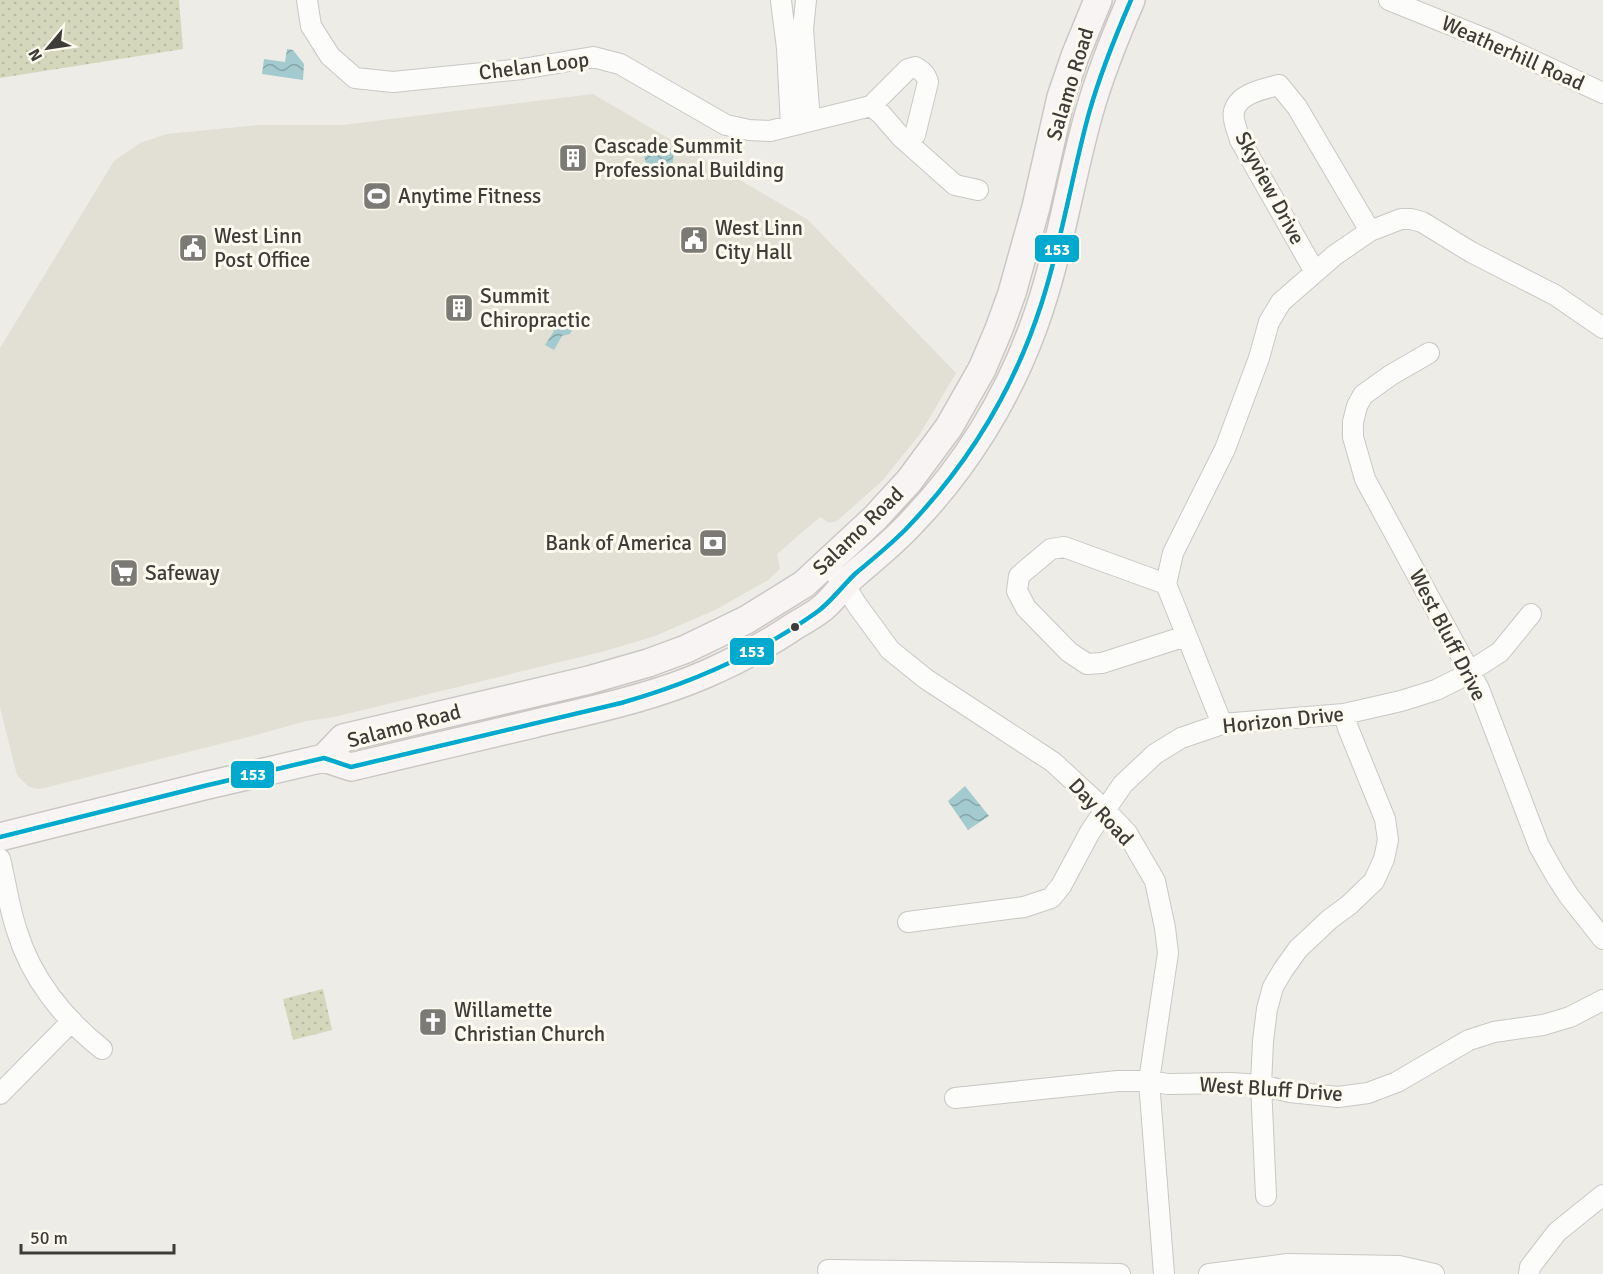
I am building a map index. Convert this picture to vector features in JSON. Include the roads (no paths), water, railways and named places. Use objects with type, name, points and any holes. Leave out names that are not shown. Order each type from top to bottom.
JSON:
[{"type":"main road","name":"Salamo Road","points":[[324,758],[343,738],[589,680],[686,649],[746,620],[804,584],[893,500],[949,427],[982,369],[999,329],[1012,293],[1036,207],[1061,97],[1098,0]]},
{"type":"main road","name":"Salamo Road","points":[[0,837],[324,758],[351,767],[622,703],[672,687],[723,666],[781,635],[825,606],[844,584],[914,521],[946,482],[966,456],[992,414],[1017,367],[1034,325],[1055,259],[1097,87],[1112,43],[1131,0]]},
{"type":"street","name":"Chelan Loop","points":[[307,0],[311,26],[330,56],[355,78],[393,82],[522,69],[592,57],[620,64],[726,125],[749,130],[770,131],[871,106]]},
{"type":"street","points":[[786,0],[791,126]]},
{"type":"street","points":[[806,0],[803,29],[810,120]]},
{"type":"street","name":"Weatherhill Road","points":[[1389,0],[1493,42],[1603,93]]},
{"type":"street","points":[[908,143],[915,135],[928,82],[922,70],[915,67],[908,69],[871,106],[881,114],[900,137],[955,185],[978,190]]},
{"type":"street","name":"Skyview Drive","points":[[1316,272],[1240,140],[1234,111],[1244,97],[1279,86],[1297,107],[1370,231]]},
{"type":"street","name":"Skyview Drive","points":[[1166,584],[1173,554],[1225,449],[1259,358],[1269,322],[1281,302],[1335,255],[1370,231],[1401,219],[1422,222],[1474,253],[1555,295],[1603,328]]},
{"type":"street","name":"West Bluff Drive","points":[[1429,353],[1363,394],[1353,422],[1356,453],[1365,479],[1479,689],[1539,846],[1569,896],[1603,939]]},
{"type":"street","points":[[1186,636],[1102,663],[1087,664],[1069,652],[1026,608],[1017,591],[1019,576],[1051,549],[1064,547],[1166,584],[1222,724]]},
{"type":"street","name":"Day Road","points":[[826,562],[890,650],[926,679],[1053,762],[1106,810],[1127,833],[1155,881],[1168,953],[1149,1081],[1164,1274]]},
{"type":"street","name":"Horizon Drive","points":[[908,922],[1024,907],[1051,898],[1061,886],[1090,832],[1123,784],[1155,754],[1181,738],[1222,724],[1344,714],[1401,701],[1436,690],[1470,672],[1500,652],[1531,614]]},
{"type":"street","points":[[1266,1196],[1261,1085],[1263,1041],[1267,1009],[1273,987],[1298,949],[1374,881],[1384,859],[1388,840],[1385,819],[1344,714]]},
{"type":"street","points":[[0,860],[12,915],[33,971],[72,1021],[102,1048]]},
{"type":"street","name":"West Bluff Drive","points":[[955,1098],[1118,1081],[1261,1085],[1290,1092],[1338,1096],[1368,1093],[1397,1082],[1469,1040],[1494,1032],[1561,1020],[1603,1000]]},
{"type":"street","points":[[0,1094],[72,1021]]},
{"type":"street","points":[[1529,1274],[1530,1267],[1557,1232],[1603,1195]]},
{"type":"street","points":[[1209,1274],[1288,1264],[1399,1266],[1434,1274]]},
{"type":"street","points":[[828,1270],[1120,1274]]},
{"type":"water","points":[[287,49],[293,50],[304,64],[303,80],[262,74],[264,59],[285,62]]},
{"type":"water","points":[[658,138],[670,146],[673,160],[671,166],[660,172],[648,166],[644,146]]},
{"type":"water","points":[[560,315],[571,319],[573,327],[570,334],[562,336],[554,350],[545,345],[554,331],[556,318]]},
{"type":"water","points":[[965,786],[989,816],[968,830],[948,801]]},
{"type":"place","name":"Cascade Summit Professional Building","points":[[573,158]]},
{"type":"place","name":"Anytime Fitness","points":[[377,196]]},
{"type":"place","name":"West Linn City Hall","points":[[694,240]]},
{"type":"place","name":"West Linn Post Office","points":[[193,248]]},
{"type":"place","name":"Summit Chiropractic","points":[[459,308]]},
{"type":"place","name":"Bank of America","points":[[713,543]]},
{"type":"place","name":"Safeway","points":[[124,573]]},
{"type":"place","name":"Willamette Christian Church","points":[[433,1022]]}]
